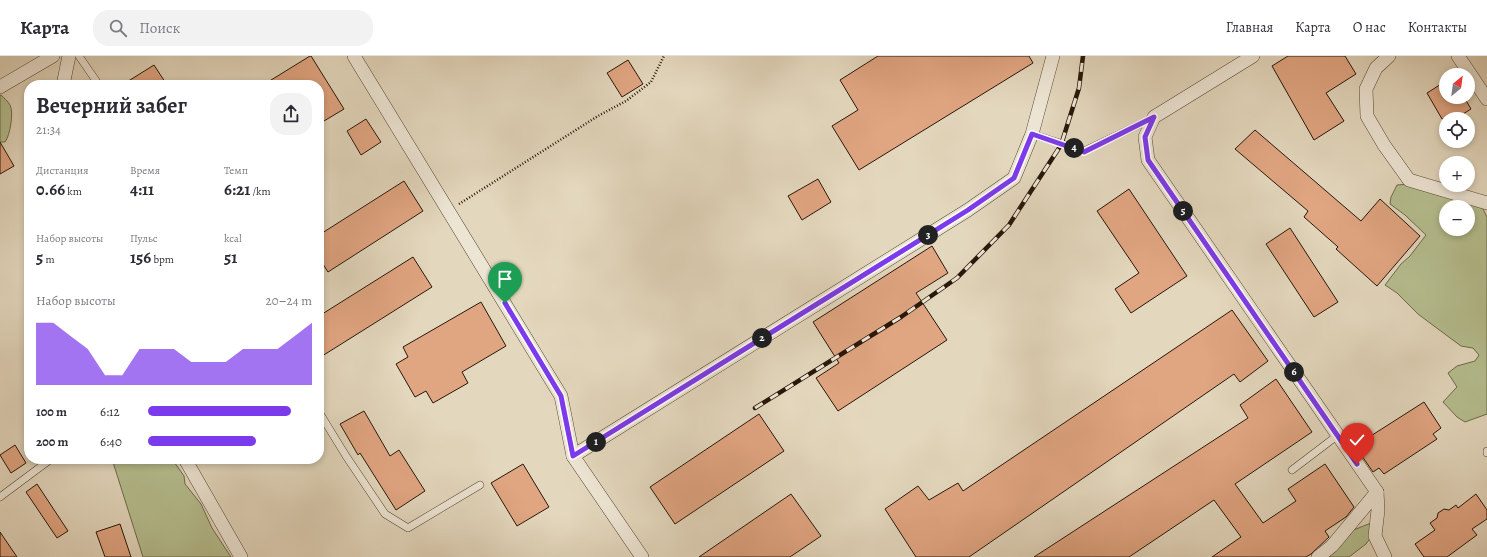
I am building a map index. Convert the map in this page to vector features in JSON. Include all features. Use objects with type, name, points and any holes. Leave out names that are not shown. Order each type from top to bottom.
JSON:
[{"type":"street","points":[[0,87],[53,56]]},
{"type":"street","points":[[64,80],[69,56]]},
{"type":"street","points":[[354,56],[561,396],[573,456],[642,557]]},
{"type":"street","points":[[573,456],[968,210],[1014,178],[1032,134],[1053,56]]},
{"type":"street","points":[[1253,56],[1154,117],[1145,137],[1148,160],[1377,492],[1378,510],[1375,536],[1385,557]]},
{"type":"street","points":[[1389,56],[1376,68],[1366,89],[1367,116],[1384,145],[1408,180],[1487,203]]},
{"type":"street","points":[[1458,56],[1487,99]]},
{"type":"street","points":[[188,464],[241,557]]},
{"type":"street","points":[[1318,557],[1332,546],[1377,492]]},
{"type":"lane","points":[[79,56],[96,80]]},
{"type":"lane","points":[[1032,134],[1084,152],[1154,117]]},
{"type":"lane","points":[[324,420],[385,514],[408,528],[480,485]]},
{"type":"lane","points":[[1292,470],[1338,435]]},
{"type":"lane","points":[[0,497],[45,464]]},
{"type":"path","points":[[448,211],[598,116],[626,101],[651,82],[664,56]]},
{"type":"green space","points":[[0,95],[10,105],[12,113],[11,124],[5,142],[0,142]]},
{"type":"green space","points":[[1410,184],[1470,200],[1439,200],[1439,236],[1475,236],[1475,202],[1483,209],[1487,217],[1487,414],[1465,422],[1457,417],[1443,402],[1457,387],[1448,373],[1457,366],[1475,361],[1479,355],[1473,348],[1461,346],[1434,326],[1418,314],[1397,293],[1385,285],[1426,235],[1405,215],[1390,204],[1391,197],[1397,185]]},
{"type":"green space","points":[[114,464],[176,464],[184,476],[185,484],[201,504],[212,528],[231,557],[143,557]]},
{"type":"green space","points":[[1371,523],[1372,536],[1366,544],[1349,557],[1325,557],[1351,531]]},
{"type":"building","points":[[311,56],[344,109],[324,121],[324,80],[271,80]]},
{"type":"building","points":[[878,56],[1029,56],[1033,63],[859,170],[832,126],[858,110],[840,80]]},
{"type":"building","points":[[1288,56],[1345,56],[1356,74],[1326,93],[1344,121],[1314,140],[1272,66]]},
{"type":"building","points":[[628,60],[643,84],[622,97],[607,73]]},
{"type":"building","points":[[154,65],[164,80],[130,80]]},
{"type":"building","points":[[1439,85],[1439,104],[1468,104],[1471,109],[1466,112],[1439,112],[1439,114],[1427,93]]},
{"type":"building","points":[[366,119],[381,142],[361,155],[347,131]]},
{"type":"building","points":[[1255,130],[1361,221],[1380,199],[1420,236],[1377,286],[1336,249],[1338,247],[1304,217],[1308,211],[1235,149]]},
{"type":"building","points":[[0,142],[14,166],[0,174]]},
{"type":"building","points":[[818,179],[831,202],[802,220],[788,196]]},
{"type":"building","points":[[404,181],[423,211],[328,272],[324,266],[324,232]]},
{"type":"building","points":[[1129,189],[1187,276],[1131,313],[1115,289],[1139,273],[1097,211]]},
{"type":"building","points":[[1290,228],[1338,302],[1314,317],[1266,244]]},
{"type":"building","points":[[932,246],[948,273],[916,293],[947,340],[838,411],[816,378],[839,363],[813,322]]},
{"type":"building","points":[[413,257],[432,287],[324,355],[324,313]]},
{"type":"building","points":[[481,302],[506,346],[462,372],[468,383],[433,403],[426,391],[415,397],[396,364],[408,357],[403,347]]},
{"type":"building","points":[[1232,310],[1268,361],[1240,382],[1234,374],[969,557],[916,557],[885,509],[918,486],[929,500],[958,483],[963,491]]},
{"type":"building","points":[[1276,379],[1312,432],[1235,484],[1263,523],[1296,501],[1288,489],[1325,464],[1354,507],[1346,517],[1325,531],[1329,537],[1311,554],[1306,557],[1212,557],[1241,537],[1214,500],[1129,557],[1034,557],[1248,418],[1240,405]]},
{"type":"building","points":[[1424,402],[1441,428],[1433,434],[1437,439],[1384,474],[1379,468],[1373,472],[1355,446]]},
{"type":"building","points":[[364,411],[390,456],[399,450],[425,491],[396,510],[360,453],[358,455],[340,424]]},
{"type":"building","points":[[759,414],[784,451],[675,524],[650,487]]},
{"type":"building","points":[[15,445],[24,460],[24,464],[11,473],[0,455]]},
{"type":"building","points":[[523,464],[549,507],[517,526],[491,483]]},
{"type":"building","points":[[37,484],[68,531],[57,538],[26,492]]},
{"type":"building","points":[[791,494],[821,536],[790,557],[699,557]]},
{"type":"building","points":[[1476,494],[1487,510],[1487,519],[1472,529],[1477,535],[1447,557],[1424,557],[1415,544],[1435,530],[1430,523],[1437,518],[1438,513],[1444,509],[1449,510],[1456,505],[1458,508]]},
{"type":"building","points":[[120,524],[131,557],[105,557],[96,532]]},
{"type":"building","points":[[0,532],[17,557],[0,557]]},
{"type":"railway","points":[[755,408],[901,317],[957,278],[1009,225],[1061,145],[1079,88],[1083,56]]},
{"type":"route","points":[[505,303],[561,396],[573,456],[968,210],[1014,178],[1032,134],[1084,152],[1154,117],[1145,137],[1148,160],[1357,464]]}]
